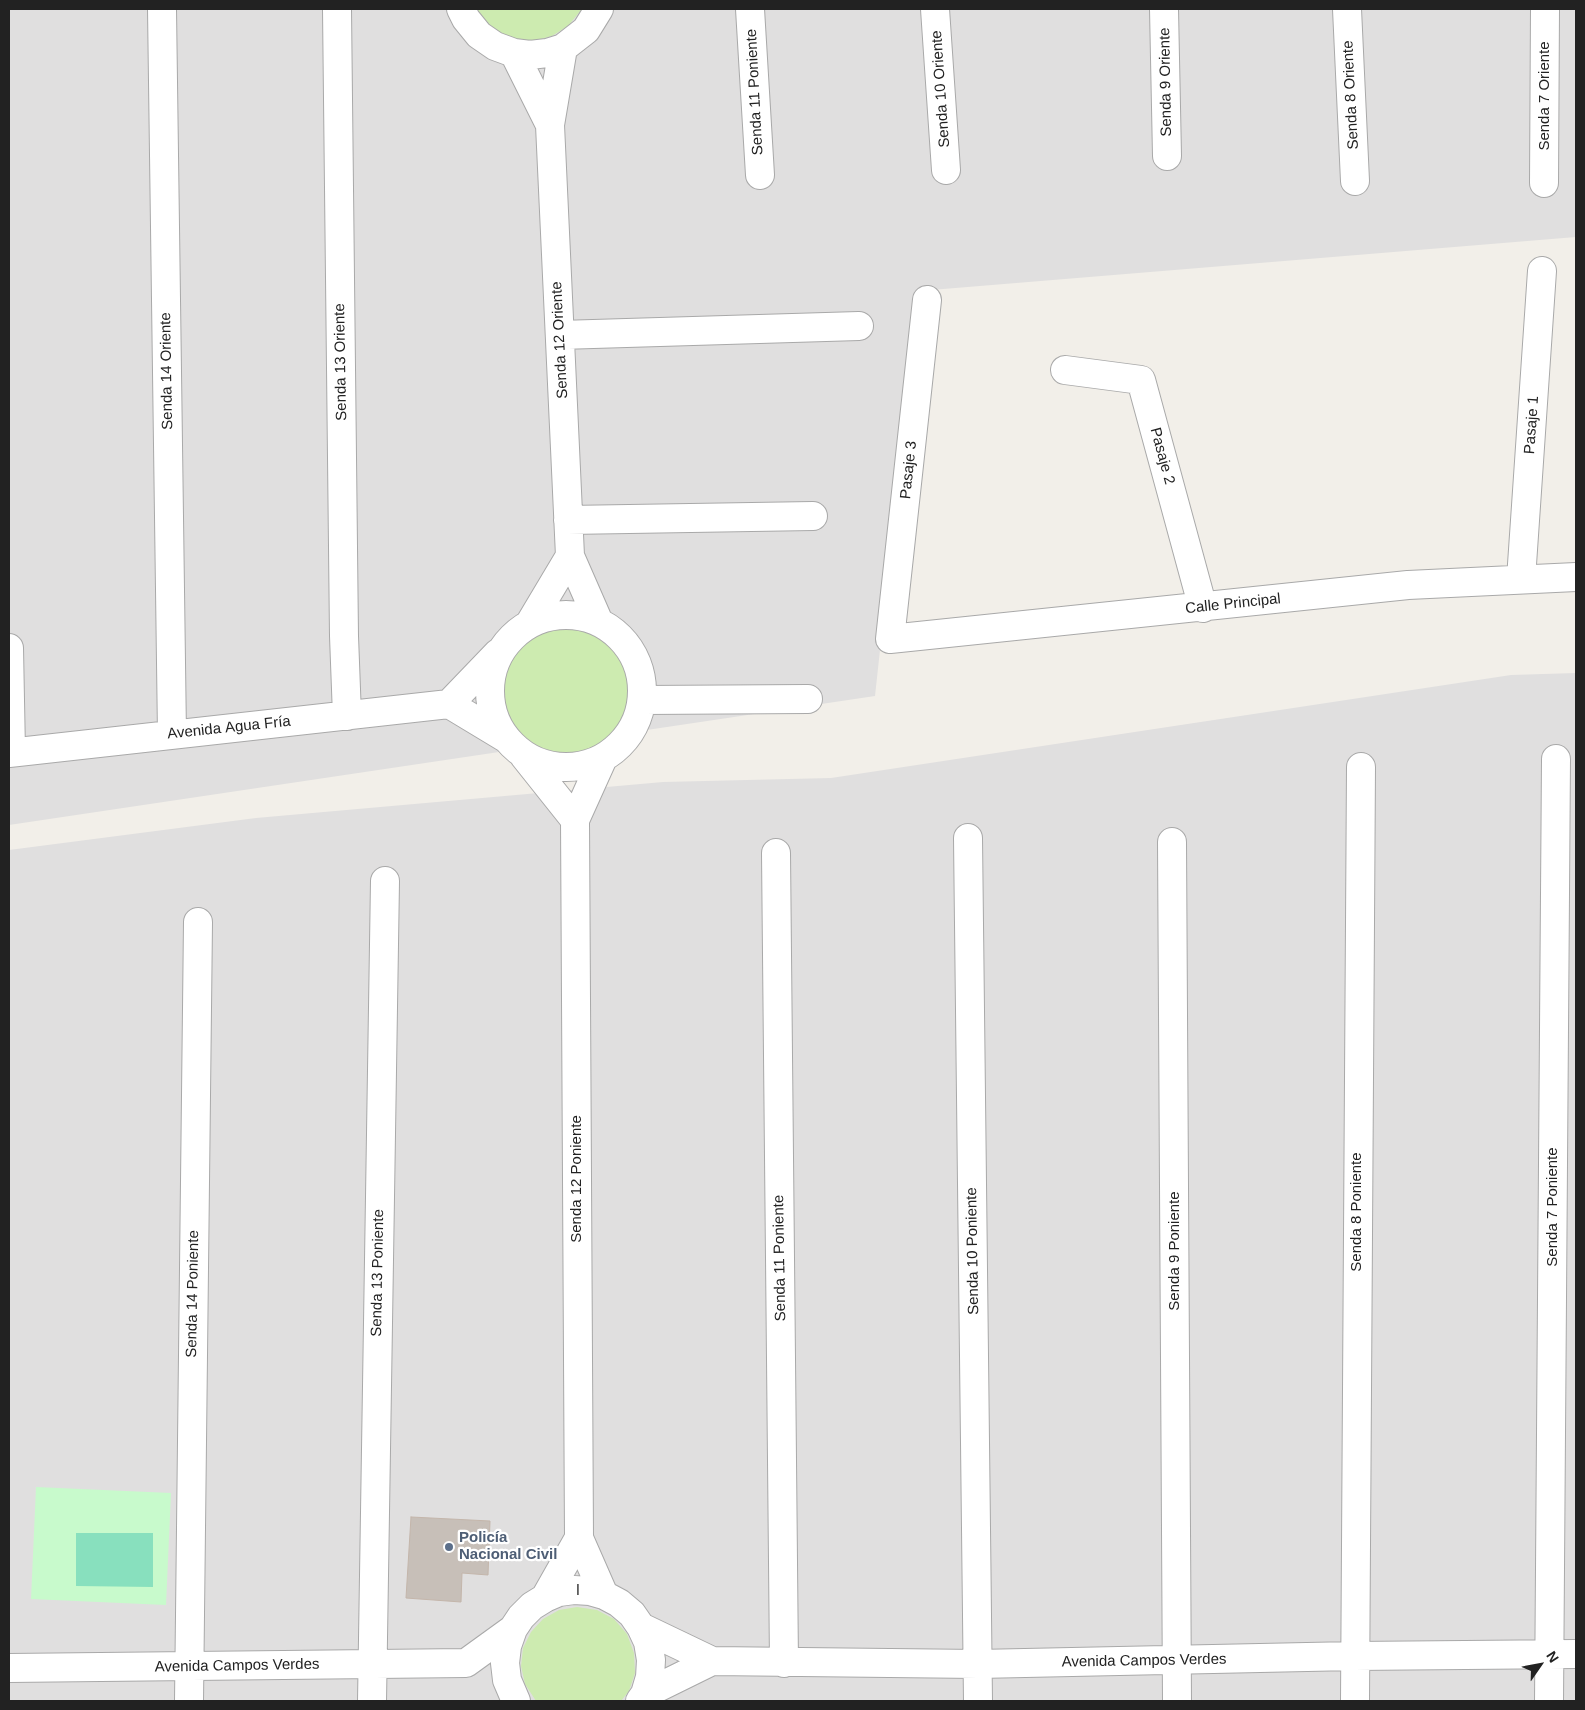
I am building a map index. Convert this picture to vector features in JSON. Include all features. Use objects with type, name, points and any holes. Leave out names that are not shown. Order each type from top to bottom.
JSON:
[{"type":"street","name":"Senda 14 Oriente","points":[[162,9],[172,734]]},
{"type":"street","name":"Senda 13 Oriente","points":[[337,9],[344,636],[347,716]]},
{"type":"street","points":[[440,9],[463,14],[479,35],[495,46],[514,53],[530,55],[547,53],[563,48],[586,30],[599,9]]},
{"type":"street","name":"Senda 11 Poniente","points":[[750,9],[760,175]]},
{"type":"street","name":"Senda 10 Oriente","points":[[935,9],[946,170]]},
{"type":"street","name":"Senda 9 Oriente","points":[[1164,9],[1167,156]]},
{"type":"street","name":"Senda 8 Oriente","points":[[1347,9],[1355,181]]},
{"type":"street","name":"Senda 7 Oriente","points":[[1544,183],[1545,9]]},
{"type":"street","name":"Senda 12 Oriente","points":[[563,48],[550,125],[570,556],[598,620]]},
{"type":"street","name":"Senda 12 Oriente","points":[[514,53],[550,125]]},
{"type":"street","name":"Pasaje 1","points":[[1521,579],[1542,271]]},
{"type":"street","name":"Pasaje 3","points":[[890,640],[927,300]]},
{"type":"street","points":[[560,336],[859,326]]},
{"type":"street","name":"Pasaje 2","points":[[1065,370],[1141,380],[1203,608]]},
{"type":"street","points":[[568,520],[813,516]]},
{"type":"street","points":[[530,623],[570,556]]},
{"type":"street","name":"Calle Principal","points":[[890,640],[1408,585],[1576,576]]},
{"type":"street","points":[[575,614],[598,620],[618,634],[633,653],[642,676],[643,700],[636,723],[622,743],[604,758],[587,765],[570,767],[552,766],[536,760],[449,704],[517,632],[530,623],[552,615],[575,614]]},
{"type":"street","points":[[505,645],[495,662],[490,682],[491,702],[496,721],[575,820]]},
{"type":"street","points":[[9,648],[10,752]]},
{"type":"street","points":[[643,700],[808,699]]},
{"type":"street","name":"Avenida Agua Fría","points":[[10,752],[449,704]]},
{"type":"street","name":"Senda 12 Poniente","points":[[604,758],[575,820],[579,1538],[604,1596]]},
{"type":"street","name":"Senda 7 Poniente","points":[[1549,1654],[1556,760]]},
{"type":"street","name":"Senda 8 Poniente","points":[[1354,1656],[1361,767]]},
{"type":"street","name":"Senda 10 Poniente","points":[[968,838],[978,1664]]},
{"type":"street","name":"Senda 9 Poniente","points":[[1172,842],[1177,1660]]},
{"type":"street","name":"Senda 11 Poniente","points":[[776,853],[784,1663]]},
{"type":"street","name":"Senda 13 Poniente","points":[[372,1665],[385,881]]},
{"type":"street","name":"Senda 14 Poniente","points":[[189,1667],[198,922]]},
{"type":"street","name":"Senda 12 Poniente","points":[[545,1598],[579,1538]]},
{"type":"street","name":"l","points":[[514,1699],[507,1680],[505,1663],[507,1646],[513,1629],[532,1606],[559,1592],[574,1590],[590,1591],[619,1603],[632,1614],[641,1627],[648,1642],[651,1660],[650,1677],[643,1697]]},
{"type":"street","name":"Avenida Campos Verdes","points":[[641,1627],[712,1661],[978,1664],[1354,1656],[1576,1654]]},
{"type":"street","points":[[513,1629],[466,1663],[514,1699]]},
{"type":"street","points":[[1549,1654],[1550,1701]]},
{"type":"street","points":[[1354,1656],[1354,1701]]},
{"type":"street","points":[[1177,1660],[1177,1701]]},
{"type":"street","name":"Avenida Campos Verdes","points":[[643,1697],[712,1661]]},
{"type":"street","name":"Avenida Campos Verdes","points":[[9,1668],[466,1663]]},
{"type":"street","points":[[978,1664],[978,1701]]},
{"type":"street","points":[[372,1665],[372,1701]]},
{"type":"street","points":[[189,1667],[189,1701]]},
{"type":"shaded area","points":[[9,9],[1576,9],[1576,237],[919,291],[875,696],[9,825]]},
{"type":"shaded area","points":[[1576,673],[1576,1701],[9,1701],[9,850],[256,818],[663,782],[831,778],[1511,675]]},
{"type":"green space","points":[[475,9],[582,9],[568,26],[552,36],[533,41],[512,39],[493,29],[478,15]]},
{"type":"green space","points":[[567,627],[591,632],[611,646],[625,666],[630,690],[625,714],[611,734],[591,748],[567,753],[543,748],[523,734],[509,714],[504,690],[509,666],[523,646],[543,632]]},
{"type":"green space","points":[[36,1487],[171,1493],[166,1605],[31,1599]]},
{"type":"green space","points":[[76,1533],[153,1533],[153,1587],[76,1586]]},
{"type":"green space","points":[[577,1607],[597,1610],[614,1619],[627,1634],[634,1653],[635,1673],[629,1691],[621,1701],[536,1701],[525,1684],[521,1666],[523,1648],[531,1632],[543,1619],[559,1610]]},
{"type":"building","name":"Policía Nacional Civil","points":[[411,1517],[490,1521],[488,1575],[462,1573],[461,1602],[406,1598]]},
{"type":"place","name":"Policía Nacional Civil","points":[[449,1547]]}]
